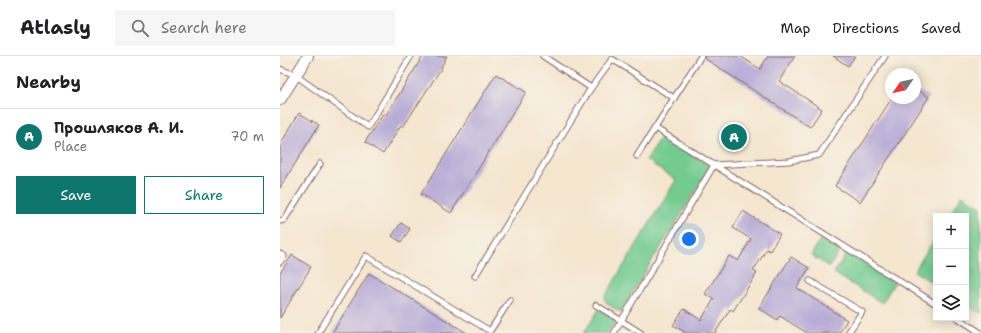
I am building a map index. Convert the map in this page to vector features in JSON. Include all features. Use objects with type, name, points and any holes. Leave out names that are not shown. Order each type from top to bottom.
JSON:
[{"type":"street","points":[[280,100],[308,56]]},
{"type":"lane","points":[[280,68],[295,76],[368,127],[411,56]]},
{"type":"lane","points":[[543,56],[591,88]]},
{"type":"lane","points":[[637,156],[701,56]]},
{"type":"lane","points":[[714,166],[789,161],[819,155],[885,56]]},
{"type":"lane","points":[[475,276],[591,88],[612,59],[674,98]]},
{"type":"lane","points":[[655,128],[933,302]]},
{"type":"lane","points":[[280,221],[284,220],[320,164]]},
{"type":"lane","points":[[614,333],[714,166]]},
{"type":"lane","points":[[280,254],[284,256],[280,262]]},
{"type":"lane","points":[[318,333],[366,256],[490,331],[510,300]]},
{"type":"lane","points":[[810,281],[862,312],[848,333]]},
{"type":"lane","points":[[596,305],[641,333]]},
{"type":"lane","points":[[963,321],[981,333]]},
{"type":"green space","points":[[662,135],[708,164],[709,170],[620,312],[607,304],[604,298],[676,180],[646,160]]},
{"type":"green space","points":[[962,195],[981,207],[981,314],[969,306],[969,213],[951,213]]},
{"type":"green space","points":[[825,237],[839,246],[840,251],[829,267],[811,255],[820,240]]},
{"type":"green space","points":[[933,242],[933,283],[914,271]]},
{"type":"green space","points":[[850,253],[895,282],[882,303],[834,273],[846,254]]},
{"type":"green space","points":[[599,309],[614,318],[615,322],[608,333],[584,333]]},
{"type":"building","points":[[423,56],[447,56],[442,67],[403,127],[401,125],[383,154],[365,142],[384,113],[386,115]]},
{"type":"building","points":[[705,56],[740,56],[760,69],[768,56],[795,56],[779,81],[822,109],[810,127],[704,58]]},
{"type":"building","points":[[833,56],[855,56],[848,66]]},
{"type":"building","points":[[496,74],[526,92],[451,213],[421,194]]},
{"type":"building","points":[[921,92],[929,97],[860,202],[835,186],[888,104],[921,104]]},
{"type":"building","points":[[299,113],[319,125],[280,188],[280,145]]},
{"type":"building","points":[[743,211],[780,234],[770,251],[767,249],[753,271],[757,273],[733,311],[730,309],[715,333],[686,333],[673,325],[684,309],[701,320],[714,299],[705,294],[729,256],[738,261],[751,239],[733,228]]},
{"type":"building","points":[[401,223],[410,229],[401,242],[392,236]]},
{"type":"building","points":[[292,255],[311,267],[280,318],[280,273]]},
{"type":"building","points":[[791,257],[809,268],[797,288],[847,320],[839,333],[807,333],[780,316],[777,320],[759,308]]},
{"type":"building","points":[[369,273],[467,333],[332,333]]},
{"type":"place","name":"Прошляков А. И.","points":[[734,137]]}]
